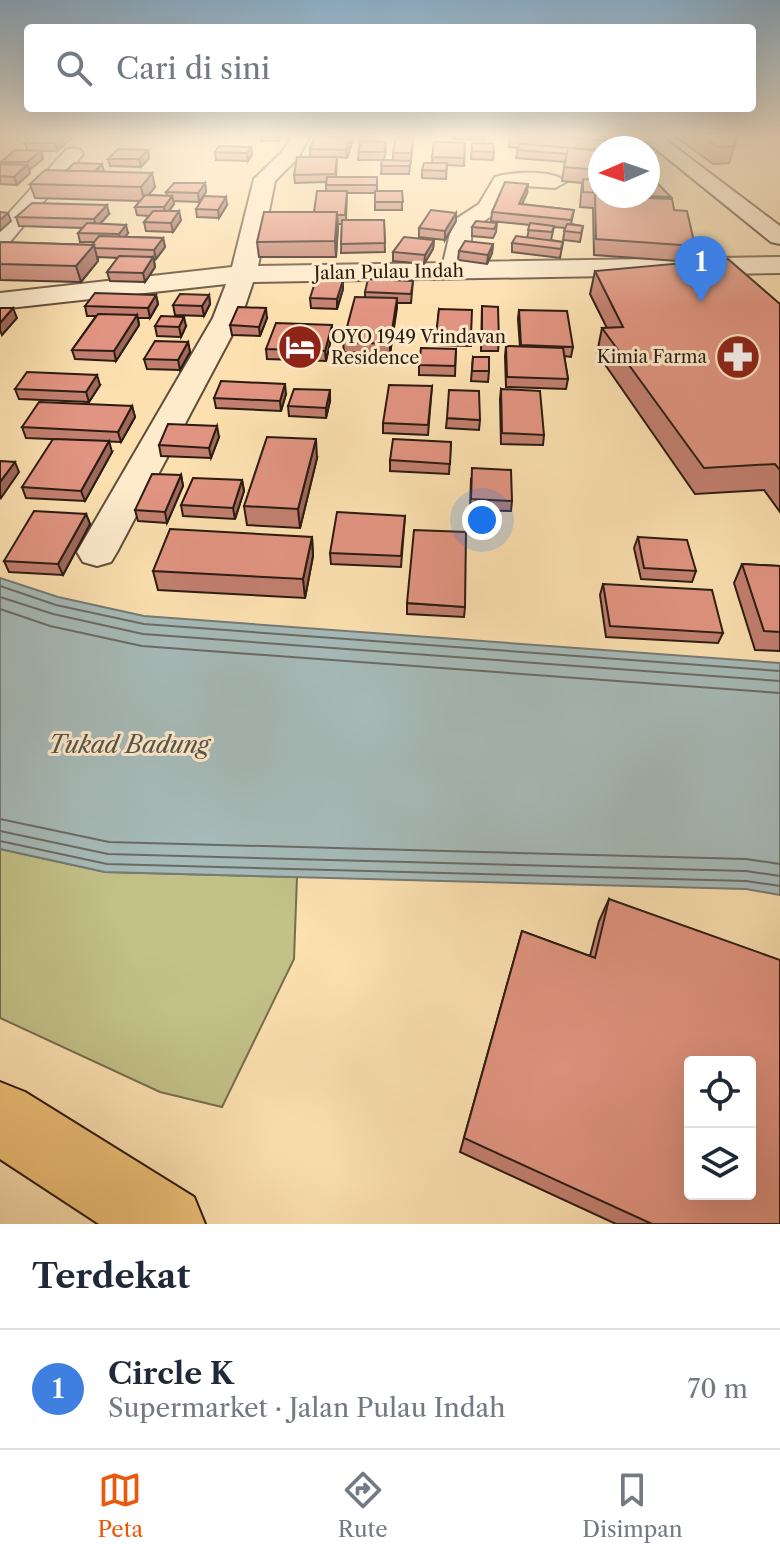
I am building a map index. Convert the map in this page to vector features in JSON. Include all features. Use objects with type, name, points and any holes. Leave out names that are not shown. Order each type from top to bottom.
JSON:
[{"type":"highway","points":[[0,1117],[167,1224]]},
{"type":"street","points":[[0,238],[38,194]]},
{"type":"street","points":[[97,552],[227,318],[243,274],[261,194]]},
{"type":"street","points":[[455,271],[461,226],[488,208],[495,194]]},
{"type":"street","points":[[724,194],[780,237]]},
{"type":"street","name":"Jalan Pulau Indah","points":[[0,301],[243,274],[780,265]]},
{"type":"shaded area","points":[[0,849],[105,872],[297,877],[294,959],[222,1107],[160,1092],[0,1018]]},
{"type":"water","name":"Tukad Badung","points":[[0,578],[58,597],[144,616],[780,663],[780,895],[746,889],[105,872],[0,849]]},
{"type":"building","points":[[317,194],[347,194],[345,215],[314,212]]},
{"type":"building","points":[[375,194],[402,194],[403,202],[375,202]]},
{"type":"building","points":[[500,194],[523,194],[519,204],[574,210],[571,220],[492,212]]},
{"type":"building","points":[[145,195],[172,196],[164,207],[135,207]]},
{"type":"building","points":[[204,196],[226,197],[218,210],[196,209]]},
{"type":"building","points":[[660,198],[672,199],[674,210],[687,211],[695,246],[596,239],[595,208],[660,208]]},
{"type":"building","points":[[32,203],[107,205],[94,219],[16,217]]},
{"type":"building","points":[[431,210],[456,213],[445,231],[419,228]]},
{"type":"building","points":[[153,211],[179,211],[171,223],[144,222]]},
{"type":"building","points":[[264,212],[337,212],[335,241],[257,242]]},
{"type":"building","points":[[342,220],[384,220],[385,243],[341,244]]},
{"type":"building","points":[[476,221],[497,223],[494,229],[472,227]]},
{"type":"building","points":[[87,223],[126,225],[119,234],[78,233]]},
{"type":"building","points":[[530,223],[554,226],[552,232],[528,230]]},
{"type":"building","points":[[567,224],[583,226],[581,233],[564,231]]},
{"type":"building","points":[[99,236],[163,238],[154,250],[95,248],[92,245]]},
{"type":"building","points":[[516,236],[563,242],[561,249],[512,243]]},
{"type":"building","points":[[404,237],[434,240],[425,255],[393,252]]},
{"type":"building","points":[[465,241],[493,244],[488,255],[459,251]]},
{"type":"building","points":[[0,242],[94,245],[76,266],[0,264]]},
{"type":"building","points":[[119,256],[153,257],[143,273],[107,272]]},
{"type":"building","points":[[728,259],[780,304],[780,470],[775,464],[704,468],[602,328],[623,327],[595,271]]},
{"type":"building","points":[[316,279],[343,280],[337,299],[310,298]]},
{"type":"building","points":[[368,279],[413,281],[411,294],[365,292]]},
{"type":"building","points":[[95,293],[156,295],[148,308],[85,306]]},
{"type":"building","points":[[180,294],[209,295],[202,306],[173,305]]},
{"type":"building","points":[[355,297],[397,298],[390,344],[343,342]]},
{"type":"building","points":[[482,306],[498,307],[499,341],[482,341]]},
{"type":"building","points":[[238,307],[266,308],[259,327],[230,325]]},
{"type":"building","points":[[0,308],[13,308],[0,323]]},
{"type":"building","points":[[439,309],[472,310],[471,336],[436,335]]},
{"type":"building","points":[[519,310],[567,311],[573,347],[521,345]]},
{"type":"building","points":[[98,314],[137,315],[114,351],[72,350]]},
{"type":"building","points":[[161,316],[184,317],[179,327],[155,326]]},
{"type":"building","points":[[276,323],[332,325],[325,351],[266,349]]},
{"type":"building","points":[[155,341],[188,342],[178,360],[144,359]]},
{"type":"building","points":[[506,346],[563,348],[568,379],[507,377]]},
{"type":"building","points":[[421,348],[456,349],[455,366],[419,365]]},
{"type":"building","points":[[473,357],[489,357],[489,371],[472,371]]},
{"type":"building","points":[[27,372],[97,375],[86,392],[15,389]]},
{"type":"building","points":[[221,381],[285,384],[280,401],[214,398]]},
{"type":"building","points":[[389,385],[432,386],[428,425],[383,423]]},
{"type":"building","points":[[294,389],[330,390],[326,408],[288,406]]},
{"type":"building","points":[[501,389],[540,391],[544,435],[502,433]]},
{"type":"building","points":[[449,390],[479,391],[480,420],[447,418]]},
{"type":"building","points":[[39,402],[132,406],[118,432],[22,427]]},
{"type":"building","points":[[168,424],[217,426],[209,448],[159,445]]},
{"type":"building","points":[[267,437],[316,439],[298,509],[244,506]]},
{"type":"building","points":[[53,439],[109,441],[81,491],[22,487]]},
{"type":"building","points":[[393,439],[451,442],[450,464],[390,460]]},
{"type":"building","points":[[0,461],[15,462],[0,482]]},
{"type":"building","points":[[472,468],[511,470],[512,501],[471,499]]},
{"type":"building","points":[[152,474],[181,475],[165,512],[135,510]]},
{"type":"building","points":[[193,478],[242,480],[233,508],[181,505]]},
{"type":"building","points":[[34,511],[86,514],[58,564],[4,561]]},
{"type":"building","points":[[337,512],[405,516],[401,556],[330,553]]},
{"type":"building","points":[[170,529],[312,537],[303,579],[153,571]]},
{"type":"building","points":[[414,530],[466,532],[465,607],[407,603]]},
{"type":"building","points":[[638,537],[687,540],[696,571],[644,568]]},
{"type":"building","points":[[742,564],[780,566],[780,632],[764,631]]},
{"type":"building","points":[[603,584],[712,590],[723,633],[610,626]]},
{"type":"building","points":[[609,899],[780,960],[780,1224],[652,1224],[464,1138],[522,931],[595,958]]},
{"type":"place","name":"Circle K","points":[[701,302]]},
{"type":"place","name":"OYO 1949 Vrindavan Residence","points":[[300,347]]},
{"type":"place","name":"Kimia Farma","points":[[738,357]]}]
